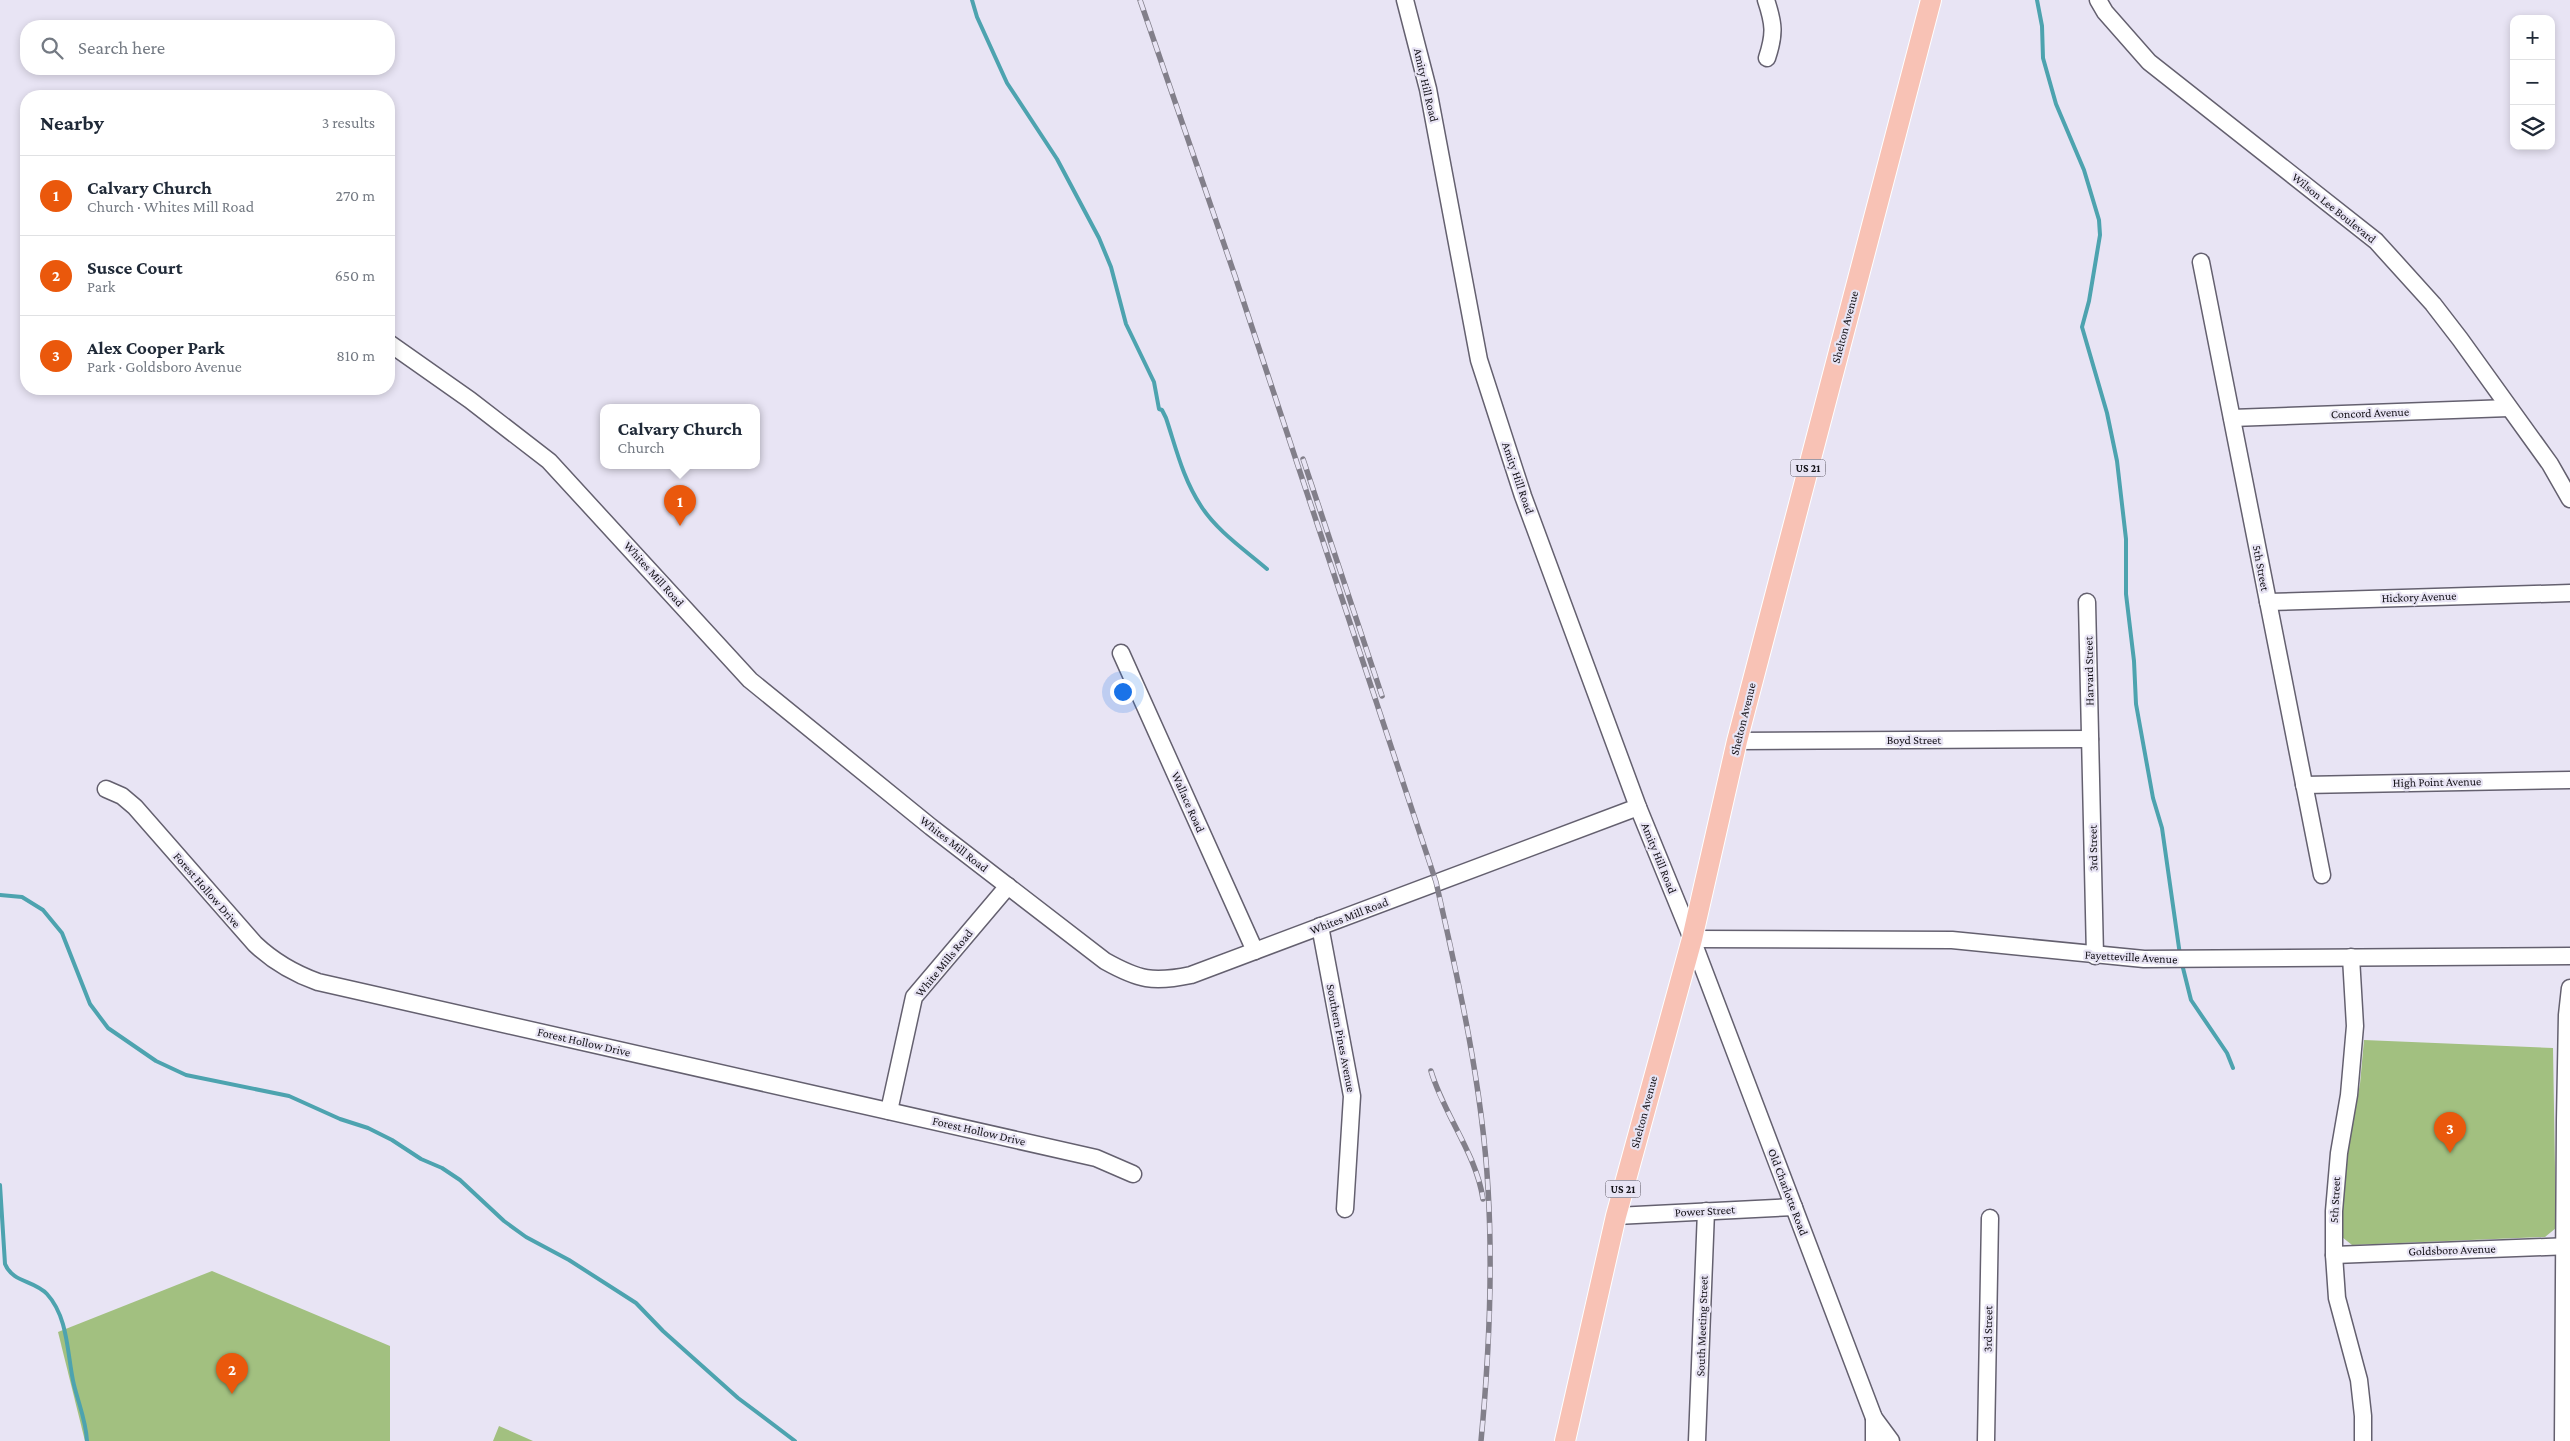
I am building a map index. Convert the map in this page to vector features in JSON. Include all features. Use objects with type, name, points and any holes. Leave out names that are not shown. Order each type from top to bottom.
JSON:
[{"type":"main road","name":"Shelton Avenue","points":[[1565,1441],[1616,1216],[1692,939],[1737,741],[1932,0]]},
{"type":"street","name":"Amity Hill Road","points":[[1405,0],[1428,89],[1479,360],[1523,496],[1638,807],[1692,939]]},
{"type":"street","points":[[1766,0],[1773,21],[1773,39],[1767,58]]},
{"type":"street","name":"Wilson Lee Boulevard","points":[[2098,0],[2105,12],[2149,62],[2376,240],[2433,304],[2550,464],[2570,499]]},
{"type":"street","name":"5th Street","points":[[2200,262],[2322,875]]},
{"type":"street","name":"Whites Mill Road","points":[[395,347],[478,406],[549,461],[750,680],[1008,886],[1105,961],[1132,976],[1161,980],[1187,976],[1638,807]]},
{"type":"street","name":"Concord Avenue","points":[[2232,418],[2509,408]]},
{"type":"street","name":"Hickory Avenue","points":[[2268,602],[2570,593]]},
{"type":"street","name":"Harvard Street","points":[[2087,602],[2090,739]]},
{"type":"street","name":"Wallace Road","points":[[1120,653],[1255,951]]},
{"type":"street","name":"Boyd Street","points":[[1737,741],[2090,739]]},
{"type":"street","name":"3rd Street","points":[[2090,739],[2095,956]]},
{"type":"street","name":"High Point Avenue","points":[[2304,785],[2570,780]]},
{"type":"street","name":"Forest Hollow Drive","points":[[106,789],[122,796],[136,807],[254,944],[273,961],[294,974],[328,984],[1096,1158],[1133,1174]]},
{"type":"street","name":"White Mills Road","points":[[889,1110],[914,997],[1008,886]]},
{"type":"street","name":"Southern Pines Avenue","points":[[1320,926],[1352,1096],[1345,1209]]},
{"type":"street","name":"Fayetteville Avenue","points":[[1692,939],[1952,940],[2095,956],[2144,959],[2570,956]]},
{"type":"street","name":"Old Charlotte Road","points":[[1692,939],[1874,1418],[1891,1441]]},
{"type":"street","name":"5th Street","points":[[2352,957],[2355,1026],[2349,1095],[2339,1153],[2334,1211],[2334,1255],[2337,1298],[2359,1380],[2363,1416],[2363,1441]]},
{"type":"street","points":[[2563,1441],[2568,1246],[2567,1015],[2570,988]]},
{"type":"street","name":"Power Street","points":[[1616,1216],[1794,1207]]},
{"type":"street","name":"South Meeting Street","points":[[1696,1441],[1706,1211]]},
{"type":"street","name":"3rd Street","points":[[1986,1441],[1990,1218]]},
{"type":"street","name":"Goldsboro Avenue","points":[[2334,1255],[2568,1246]]},
{"type":"street","points":[[1874,1418],[1874,1441]]},
{"type":"green space","points":[[2364,1040],[2553,1048],[2556,1228],[2545,1237],[2352,1245],[2342,1237],[2343,1171],[2360,1084]]},
{"type":"green space","points":[[212,1271],[390,1346],[390,1441],[85,1441],[58,1332]]},
{"type":"green space","points":[[499,1426],[533,1441],[493,1441]]},
{"type":"waterway","points":[[972,0],[977,17],[1007,83],[1057,159],[1099,238],[1111,267],[1126,324],[1154,382],[1159,409],[1162,410],[1166,418],[1189,485],[1201,506],[1215,524],[1267,569]]},
{"type":"waterway","points":[[2037,0],[2042,26],[2043,58],[2056,104],[2084,170],[2099,220],[2100,235],[2089,301],[2082,327],[2107,413],[2117,461],[2126,539],[2126,594],[2134,661],[2136,704],[2153,798],[2162,828],[2180,955]]},
{"type":"waterway","points":[[0,895],[22,897],[43,910],[62,933],[90,1004],[108,1028],[156,1061],[186,1075],[289,1096],[340,1119],[368,1128],[392,1140],[421,1159],[442,1168],[460,1180],[504,1221],[526,1237],[569,1260],[636,1303],[663,1331],[738,1398],[795,1441]]},
{"type":"waterway","points":[[2182,964],[2191,1000],[2227,1053],[2233,1068]]},
{"type":"waterway","points":[[0,1185],[5,1264],[13,1275],[42,1289],[60,1314],[87,1441]]},
{"type":"railway","points":[[1140,0],[1235,276],[1436,882],[1468,1034],[1481,1111],[1485,1149],[1488,1188],[1490,1283],[1488,1346],[1481,1441]]},
{"type":"railway","points":[[1303,459],[1382,696]]},
{"type":"railway","points":[[1431,1071],[1474,1166],[1483,1199]]},
{"type":"place","name":"Calvary Church","points":[[680,526]]},
{"type":"place","name":"Alex Cooper Park","points":[[2450,1153]]},
{"type":"place","name":"Susce Court","points":[[232,1394]]}]
